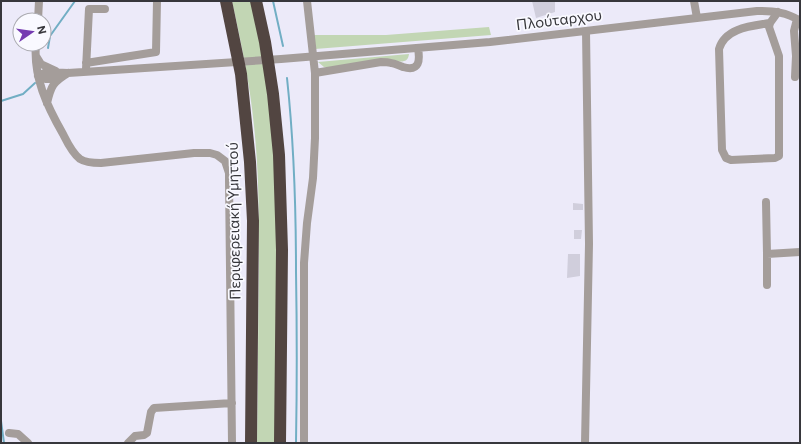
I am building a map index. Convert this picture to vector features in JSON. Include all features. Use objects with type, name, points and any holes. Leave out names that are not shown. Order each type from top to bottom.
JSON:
[{"type":"highway","name":"Περιφερειακή Υμηττού","points":[[226,1],[241,74],[250,162],[253,221],[251,443]]},
{"type":"highway","points":[[256,1],[265,42],[273,94],[279,155],[282,250],[280,443]]},
{"type":"street","points":[[38,12],[39,1]]},
{"type":"street","points":[[38,76],[46,72],[57,76],[86,67],[156,52],[157,1]]},
{"type":"street","points":[[304,443],[304,263],[307,223],[314,178],[315,138],[315,73],[307,1]]},
{"type":"street","points":[[694,1],[697,18]]},
{"type":"street","points":[[86,67],[88,9],[105,9]]},
{"type":"street","name":"Πλούταρχου","points":[[86,67],[281,59],[490,42],[757,11],[778,12],[790,15],[799,20]]},
{"type":"street","points":[[770,23],[736,31],[723,40],[719,49],[722,150],[726,158],[731,160],[775,158],[779,156],[779,56],[769,27],[770,23],[778,12]]},
{"type":"street","points":[[795,77],[796,56],[794,31],[799,20]]},
{"type":"street","points":[[585,443],[589,244],[586,31]]},
{"type":"street","points":[[315,73],[381,62],[391,63],[405,68],[414,68],[417,66],[419,58],[418,48]]},
{"type":"street","points":[[36,52],[38,76],[47,104],[74,153],[80,159],[87,162],[101,163],[200,152],[217,155],[225,161],[230,181],[232,443]]},
{"type":"street","points":[[36,56],[41,64],[57,76]]},
{"type":"street","points":[[47,104],[49,92],[57,76]]},
{"type":"street","points":[[766,202],[768,285]]},
{"type":"street","points":[[767,254],[800,252]]},
{"type":"street","points":[[128,443],[135,436],[144,435],[148,432],[151,412],[154,408],[232,403]]},
{"type":"street","points":[[9,433],[18,434],[28,443]]},
{"type":"green space","points":[[232,1],[251,1],[258,31],[272,124],[275,164],[277,244],[275,443],[257,443],[259,212],[257,161],[250,95]]},
{"type":"green space","points":[[489,27],[491,35],[315,49],[313,35],[386,35]]},
{"type":"green space","points":[[409,54],[408,59],[403,61],[330,67],[324,67],[318,62]]},
{"type":"building","points":[[532,1],[555,1],[555,12],[536,18]]},
{"type":"building","points":[[573,203],[583,204],[583,210],[573,210]]},
{"type":"building","points":[[574,230],[582,230],[581,239],[574,239]]},
{"type":"building","points":[[568,254],[580,254],[580,276],[567,278]]},
{"type":"waterway","points":[[52,33],[75,1]]},
{"type":"waterway","points":[[273,1],[283,46]]},
{"type":"waterway","points":[[287,78],[295,199],[297,336],[296,443]]},
{"type":"waterway","points":[[1,101],[23,94],[35,83]]},
{"type":"waterway","points":[[1,421],[4,443]]}]
